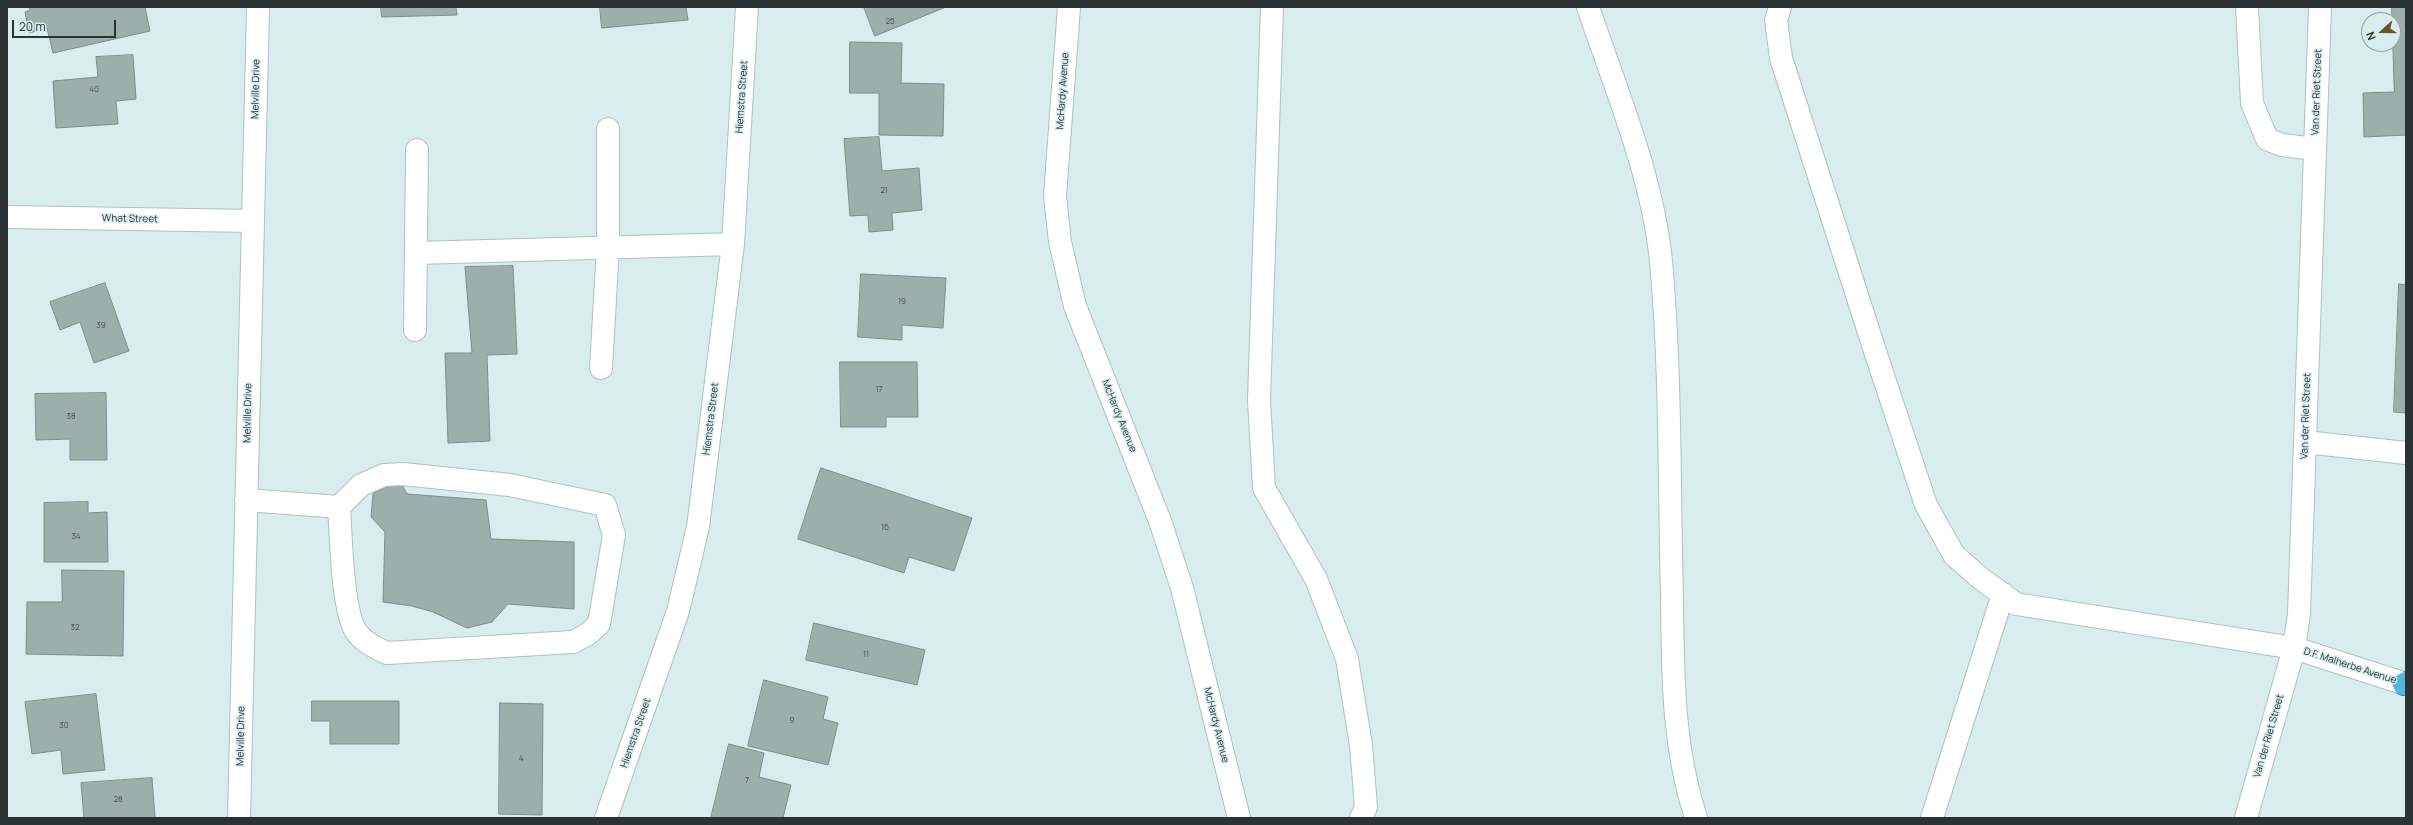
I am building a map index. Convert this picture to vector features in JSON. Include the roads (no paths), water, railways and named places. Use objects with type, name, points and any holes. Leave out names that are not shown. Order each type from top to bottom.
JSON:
[{"type":"street","name":"Melville Drive","points":[[239,818],[258,7]]},
{"type":"street","name":"Hiemstra Street","points":[[606,818],[678,611],[698,527],[733,244],[747,7]]},
{"type":"street","name":"McHardy Avenue","points":[[1069,7],[1055,196],[1060,242],[1075,306],[1160,521],[1182,588],[1239,818]]},
{"type":"street","points":[[1272,7],[1259,400],[1264,488],[1316,579],[1347,659],[1361,744],[1366,807],[1361,818]]},
{"type":"street","points":[[1588,7],[1649,189],[1660,260],[1666,329],[1674,707],[1684,782],[1696,818]]},
{"type":"street","name":"D.F. Malherbe Avenue","points":[[1780,7],[1776,20],[1781,58],[1872,345],[1926,505],[1954,555],[1980,578],[2016,604],[2294,648],[2405,684]]},
{"type":"street","points":[[2247,7],[2252,103],[2266,139],[2282,145],[2315,149]]},
{"type":"street","name":"Van der Riet Street","points":[[2246,818],[2294,648],[2299,614],[2320,7]]},
{"type":"street","points":[[601,368],[608,247],[608,129]]},
{"type":"street","points":[[415,330],[417,150]]},
{"type":"street","name":"What Street","points":[[7,217],[253,221]]},
{"type":"street","points":[[417,253],[733,244]]},
{"type":"street","points":[[2305,442],[2406,453]]},
{"type":"street","points":[[246,500],[339,507],[361,485],[384,475],[403,474],[510,485],[605,505],[614,535],[599,624],[588,634],[573,642],[387,653],[372,647],[356,632],[348,609],[339,507]]},
{"type":"street","points":[[1932,818],[2002,594]]}]
